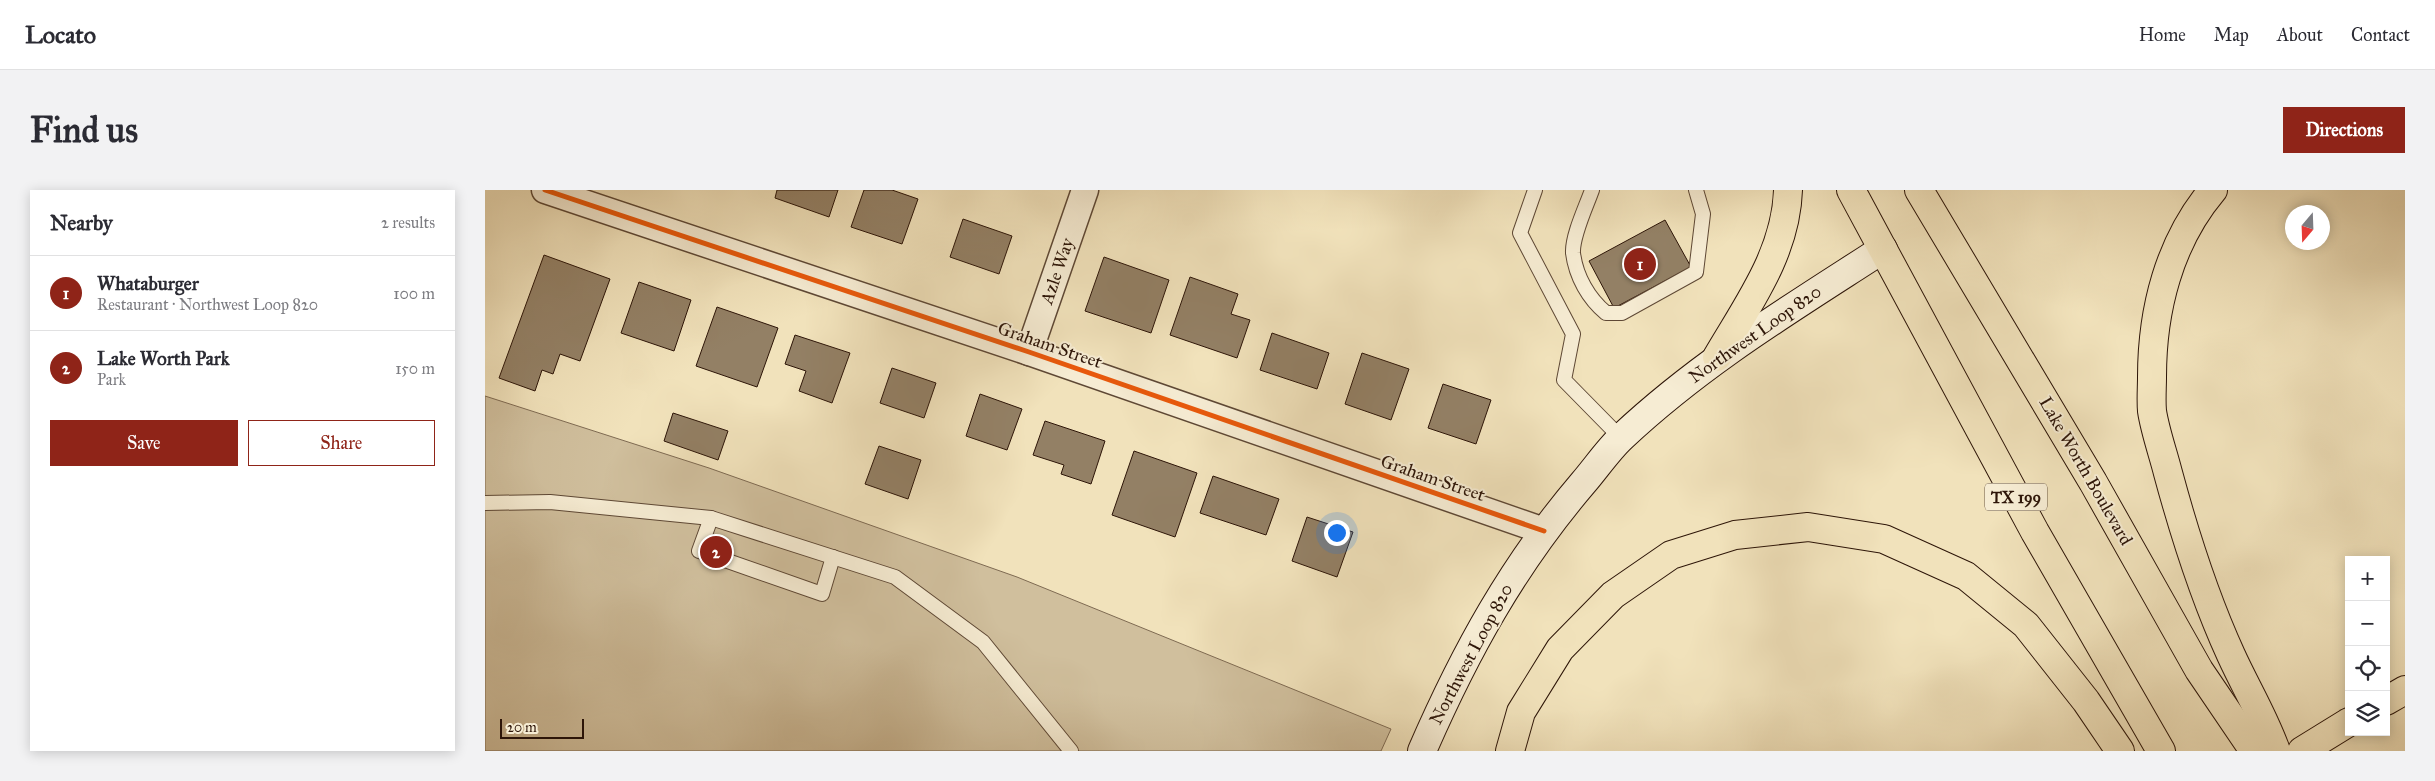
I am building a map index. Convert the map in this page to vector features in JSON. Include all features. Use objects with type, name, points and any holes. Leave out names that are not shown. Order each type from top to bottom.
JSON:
[{"type":"main road","points":[[1717,357],[1763,280],[1775,254],[1783,228],[1788,190]]},
{"type":"main road","name":"TX 199","points":[[1851,190],[2035,532],[2161,751]]},
{"type":"main road","name":"Lake Worth Boulevard","points":[[1919,190],[2093,482],[2199,670],[2254,751]]},
{"type":"main road","points":[[2213,190],[2203,202],[2175,253],[2158,304],[2152,351],[2152,410],[2188,544],[2207,598],[2232,656],[2265,720],[2276,751]]},
{"type":"main road","name":"Northwest Loop 820","points":[[1422,751],[1457,672],[1481,626],[1513,574],[1544,531],[1621,438],[1717,357],[1883,249]]},
{"type":"main road","points":[[1510,751],[1521,712],[1560,649],[1613,595],[1671,555],[1735,535],[1808,527],[1884,539],[1966,576],[2027,625],[2086,701],[2120,751]]},
{"type":"main road","points":[[2302,751],[2341,726]]},
{"type":"street","name":"Graham Street","points":[[545,190],[1029,352],[1544,531]]},
{"type":"street","name":"Azle Way","points":[[1029,352],[1085,190]]},
{"type":"lane","points":[[1535,190],[1519,233],[1573,334],[1564,380],[1621,438]]},
{"type":"lane","points":[[1592,190],[1578,228],[1573,252],[1580,277],[1593,302],[1606,313],[1621,313],[1695,272],[1703,214],[1696,190]]},
{"type":"lane","points":[[485,503],[550,502],[711,518],[895,577],[983,642],[1071,751]]},
{"type":"lane","points":[[711,518],[699,551],[822,594],[833,557]]},
{"type":"shaded area","points":[[485,396],[709,468],[1017,577],[1391,729],[1381,751],[485,751]]},
{"type":"building","points":[[777,190],[838,190],[829,217],[775,198]]},
{"type":"building","points":[[864,190],[892,190],[918,199],[902,244],[851,227]]},
{"type":"building","points":[[963,219],[1012,236],[999,274],[950,257]]},
{"type":"building","points":[[1665,220],[1691,267],[1614,308],[1589,261]]},
{"type":"building","points":[[544,255],[610,279],[580,361],[560,354],[553,374],[542,370],[535,391],[499,378]]},
{"type":"building","points":[[1104,257],[1169,280],[1151,333],[1085,311]]},
{"type":"building","points":[[1190,277],[1238,294],[1231,314],[1250,320],[1237,358],[1170,335]]},
{"type":"building","points":[[639,282],[691,300],[674,351],[621,333]]},
{"type":"building","points":[[717,307],[778,328],[757,387],[696,366]]},
{"type":"building","points":[[1272,333],[1329,353],[1317,389],[1260,370]]},
{"type":"building","points":[[795,335],[850,353],[832,403],[799,391],[806,371],[785,364]]},
{"type":"building","points":[[1362,353],[1409,369],[1391,420],[1345,404]]},
{"type":"building","points":[[892,368],[936,383],[924,418],[880,403]]},
{"type":"building","points":[[1443,384],[1491,400],[1476,444],[1428,428]]},
{"type":"building","points":[[980,394],[1022,409],[1007,450],[966,436]]},
{"type":"building","points":[[673,413],[728,431],[718,460],[664,441]]},
{"type":"building","points":[[1045,421],[1105,441],[1091,484],[1061,474],[1064,465],[1033,455]]},
{"type":"building","points":[[879,446],[921,460],[908,499],[865,484]]},
{"type":"building","points":[[1134,451],[1197,473],[1175,537],[1112,515]]},
{"type":"building","points":[[1213,476],[1279,499],[1266,535],[1200,513]]},
{"type":"building","points":[[1307,517],[1353,532],[1337,577],[1292,561]]},
{"type":"cycle path","points":[[545,190],[1029,352],[1544,531]]},
{"type":"place","name":"Whataburger","points":[[1640,264]]},
{"type":"place","name":"Lake Worth Park","points":[[716,552]]}]
